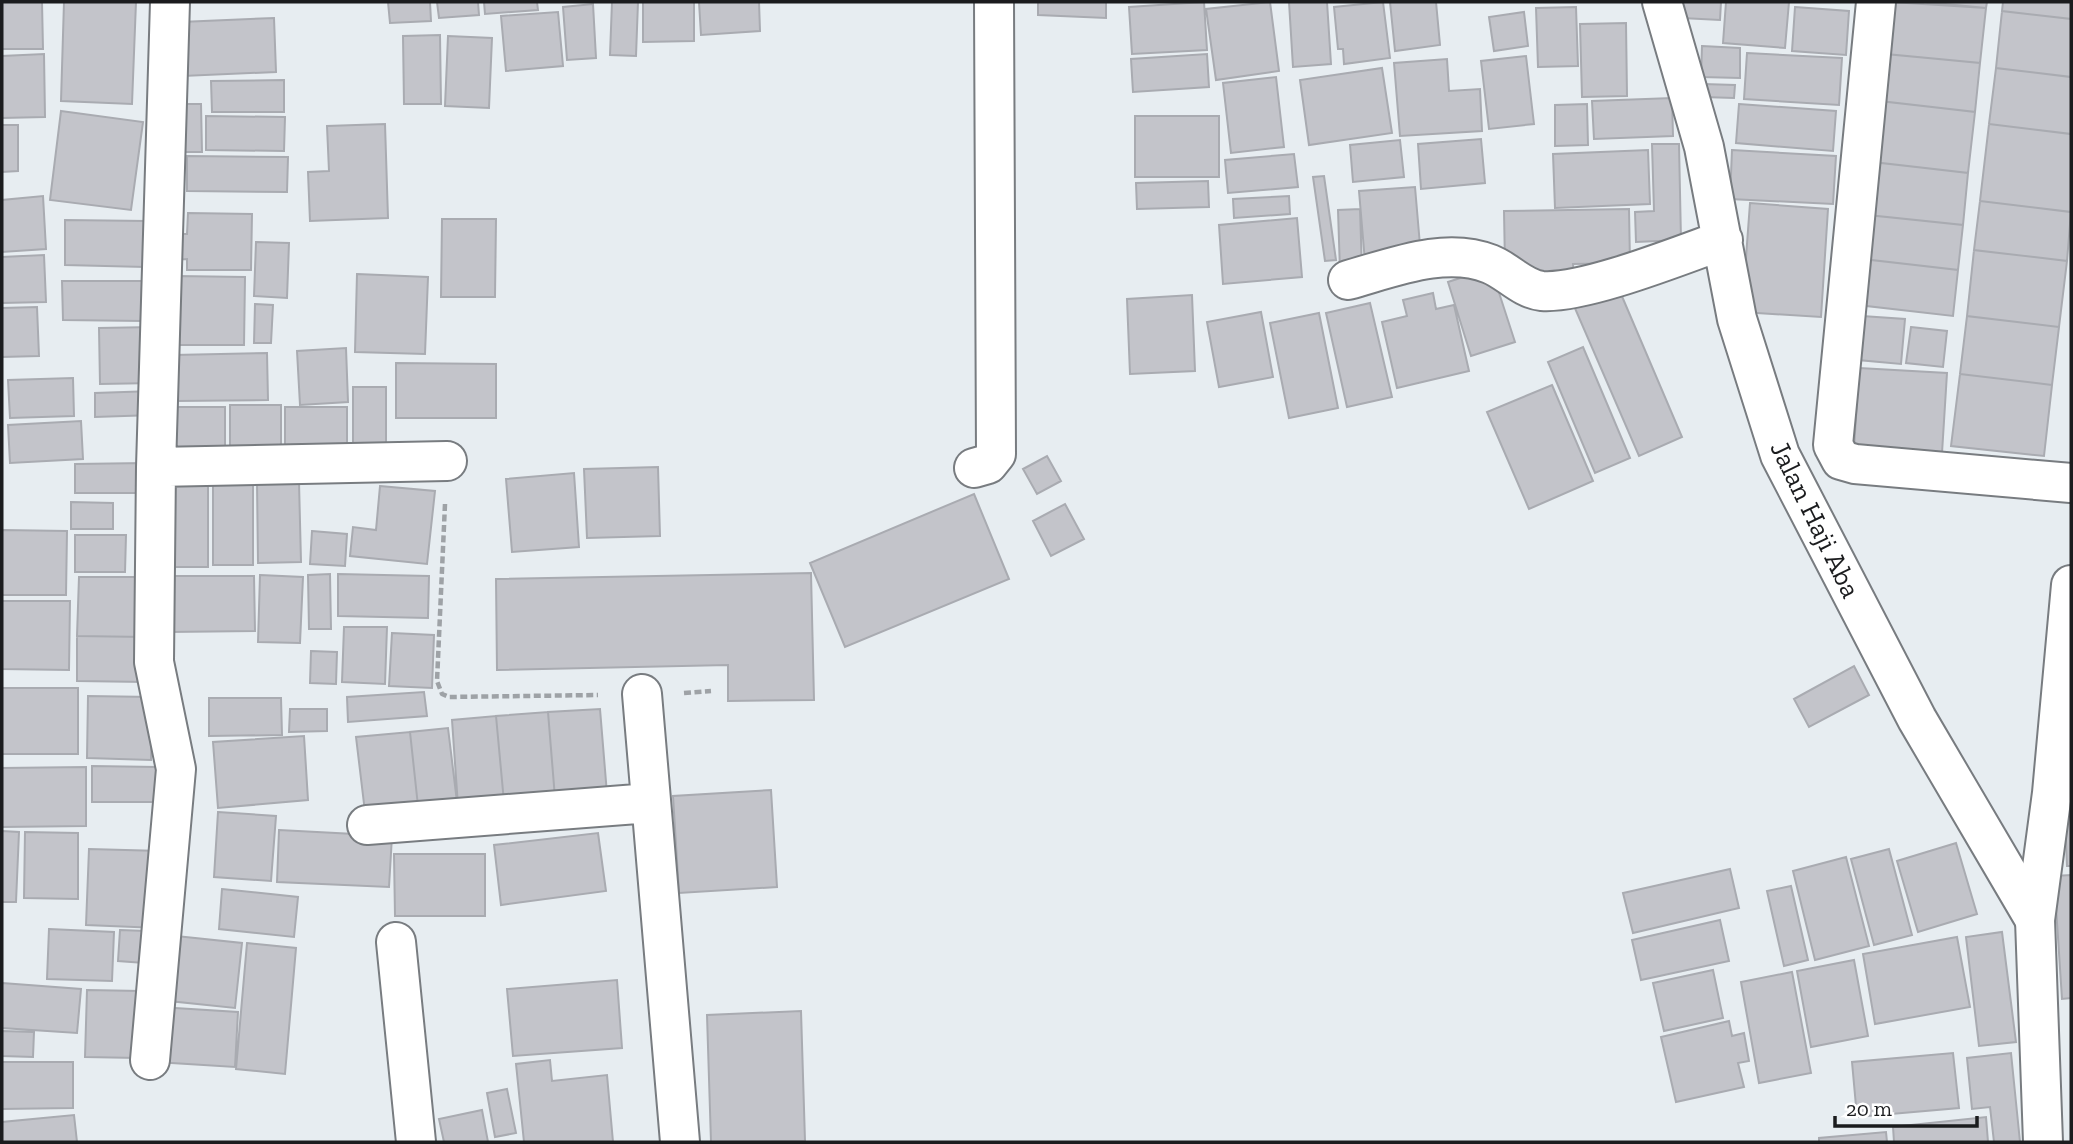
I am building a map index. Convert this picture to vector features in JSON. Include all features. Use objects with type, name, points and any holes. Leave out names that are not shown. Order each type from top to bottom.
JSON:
[{"type":"street","points":[[150,1060],[176,769],[154,662],[156,467],[170,2]]},
{"type":"street","points":[[974,468],[988,464],[996,454],[994,2]]},
{"type":"street","name":"Jalan Haji Aba","points":[[1662,2],[1703,147],[1737,319],[1780,455],[1917,719],[2035,920]]},
{"type":"street","points":[[1876,2],[1833,445],[1841,460],[1855,464],[2071,483]]},
{"type":"street","points":[[1348,280],[1425,259],[1473,260],[1492,264],[1520,283],[1540,291],[1558,290],[1663,262],[1723,240]]},
{"type":"street","points":[[156,467],[447,461]]},
{"type":"street","points":[[2043,1142],[2035,920],[2062,794],[2071,585]]},
{"type":"street","points":[[642,694],[680,1142]]},
{"type":"street","points":[[367,824],[650,803]]},
{"type":"street","points":[[396,942],[416,1142]]},
{"type":"path","points":[[447,461],[436,681],[442,694],[449,697],[642,694]]},
{"type":"building","points":[[2,2],[42,2],[43,49],[2,49]]},
{"type":"building","points":[[64,2],[136,2],[132,104],[61,101]]},
{"type":"building","points":[[388,2],[430,2],[431,21],[390,23]]},
{"type":"building","points":[[437,2],[478,2],[479,15],[439,18]]},
{"type":"building","points":[[484,2],[537,2],[538,10],[485,14]]},
{"type":"building","points":[[612,2],[638,2],[636,56],[610,55]]},
{"type":"building","points":[[643,2],[694,2],[694,41],[643,42]]},
{"type":"building","points":[[699,2],[759,2],[760,31],[701,35]]},
{"type":"building","points":[[1038,2],[1106,2],[1106,18],[1038,15]]},
{"type":"building","points":[[1204,2],[1207,50],[1132,54],[1129,7]]},
{"type":"building","points":[[1270,2],[1279,71],[1216,80],[1206,9]]},
{"type":"building","points":[[1289,2],[1327,2],[1331,64],[1293,67]]},
{"type":"building","points":[[1383,2],[1390,58],[1344,64],[1343,49],[1338,49],[1334,7]]},
{"type":"building","points":[[1390,2],[1436,2],[1440,45],[1395,51]]},
{"type":"building","points":[[1683,2],[1721,2],[1720,20],[1682,18]]},
{"type":"building","points":[[1726,2],[1789,2],[1785,48],[1723,43]]},
{"type":"building","points":[[1891,2],[1986,8],[1980,63],[1886,54]]},
{"type":"building","points":[[1925,2],[1987,2],[1986,8]]},
{"type":"building","points":[[2003,2],[2071,2],[2071,19],[2002,11]]},
{"type":"building","points":[[593,4],[596,58],[567,60],[563,7]]},
{"type":"building","points":[[1576,7],[1578,66],[1538,67],[1536,8]]},
{"type":"building","points":[[1795,7],[1849,11],[1846,55],[1792,51]]},
{"type":"building","points":[[2002,11],[2071,19],[2071,77],[1996,68]]},
{"type":"building","points":[[558,12],[563,66],[506,71],[501,16]]},
{"type":"building","points":[[1524,12],[1528,46],[1494,51],[1489,17]]},
{"type":"building","points":[[274,18],[276,72],[183,76],[181,22]]},
{"type":"building","points":[[1626,23],[1627,96],[1582,97],[1580,24]]},
{"type":"building","points":[[440,35],[441,104],[404,104],[403,36]]},
{"type":"building","points":[[448,36],[492,38],[489,108],[445,106]]},
{"type":"building","points":[[1702,46],[1740,48],[1740,78],[1701,77]]},
{"type":"building","points":[[1747,53],[1842,58],[1839,105],[1744,99]]},
{"type":"building","points":[[44,54],[45,117],[2,118],[2,56]]},
{"type":"building","points":[[1207,54],[1209,87],[1133,92],[1131,59]]},
{"type":"building","points":[[1886,54],[1980,63],[1975,112],[1880,101]]},
{"type":"building","points":[[1526,56],[1534,124],[1489,129],[1481,61]]},
{"type":"building","points":[[1447,59],[1449,91],[1480,89],[1482,131],[1400,136],[1394,63]]},
{"type":"building","points":[[1382,68],[1392,133],[1309,145],[1300,80]]},
{"type":"building","points":[[1996,68],[2071,77],[2071,134],[1989,124]]},
{"type":"building","points":[[1276,77],[1284,147],[1231,153],[1223,83]]},
{"type":"building","points":[[284,80],[284,112],[212,112],[211,81]]},
{"type":"building","points":[[1703,84],[1735,85],[1734,98],[1703,97]]},
{"type":"building","points":[[1672,98],[1673,136],[1594,139],[1592,101]]},
{"type":"building","points":[[1880,101],[1975,112],[1968,173],[1873,162]]},
{"type":"building","points":[[178,104],[201,104],[202,152],[179,152]]},
{"type":"building","points":[[1587,104],[1588,145],[1555,146],[1555,105]]},
{"type":"building","points":[[1739,104],[1836,111],[1833,151],[1736,143]]},
{"type":"building","points":[[61,111],[143,122],[131,210],[50,200]]},
{"type":"building","points":[[206,116],[285,117],[284,151],[206,150]]},
{"type":"building","points":[[1135,116],[1219,116],[1219,177],[1135,177]]},
{"type":"building","points":[[385,124],[388,218],[310,221],[308,172],[329,171],[327,126]]},
{"type":"building","points":[[1989,124],[2071,134],[2071,212],[1980,201]]},
{"type":"building","points":[[2,125],[18,125],[18,171],[2,172]]},
{"type":"building","points":[[1481,139],[1485,183],[1421,189],[1418,144]]},
{"type":"building","points":[[1400,140],[1404,177],[1353,182],[1350,145]]},
{"type":"building","points":[[1652,144],[1679,144],[1681,240],[1636,242],[1635,212],[1654,211]]},
{"type":"building","points":[[1648,150],[1650,204],[1555,208],[1553,154]]},
{"type":"building","points":[[1732,150],[1836,156],[1833,204],[1730,199]]},
{"type":"building","points":[[1294,154],[1298,187],[1228,193],[1225,160]]},
{"type":"building","points":[[187,156],[288,157],[287,192],[187,191]]},
{"type":"building","points":[[1873,162],[1968,173],[1963,225],[1868,215]]},
{"type":"building","points":[[1324,176],[1336,260],[1325,261],[1313,177]]},
{"type":"building","points":[[1208,181],[1209,207],[1137,209],[1136,183]]},
{"type":"building","points":[[1415,187],[1421,257],[1365,262],[1359,191]]},
{"type":"building","points":[[43,196],[46,249],[2,252],[2,200]]},
{"type":"building","points":[[1289,196],[1290,214],[1234,218],[1233,199]]},
{"type":"building","points":[[1980,201],[2071,212],[2067,261],[1974,250]]},
{"type":"building","points":[[1750,203],[1828,209],[1821,317],[1742,312]]},
{"type":"building","points":[[1360,209],[1362,270],[1340,271],[1338,210]]},
{"type":"building","points":[[1629,209],[1630,263],[1573,264],[1574,282],[1529,283],[1528,265],[1505,265],[1504,211]]},
{"type":"building","points":[[188,213],[252,214],[251,270],[187,270],[187,259],[174,260],[175,234],[187,234]]},
{"type":"building","points":[[1868,215],[1963,225],[1958,270],[1863,259]]},
{"type":"building","points":[[1297,218],[1302,277],[1223,284],[1219,225]]},
{"type":"building","points":[[442,219],[496,219],[495,297],[441,297]]},
{"type":"building","points":[[65,220],[146,221],[145,267],[65,265]]},
{"type":"building","points":[[256,242],[289,243],[287,298],[254,296]]},
{"type":"building","points":[[1974,250],[2067,261],[2059,327],[1967,316]]},
{"type":"building","points":[[44,255],[46,302],[2,303],[2,257]]},
{"type":"building","points":[[1863,259],[1958,270],[1953,316],[1858,305]]},
{"type":"building","points":[[1491,268],[1515,342],[1471,356],[1448,282]]},
{"type":"building","points":[[357,274],[428,277],[425,354],[355,352]]},
{"type":"building","points":[[177,276],[245,277],[244,345],[176,345]]},
{"type":"building","points":[[62,281],[142,281],[143,321],[63,320]]},
{"type":"building","points":[[1618,287],[1682,437],[1639,456],[1574,306]]},
{"type":"building","points":[[1433,293],[1436,309],[1454,305],[1469,371],[1397,388],[1382,322],[1407,316],[1403,300]]},
{"type":"building","points":[[1192,295],[1195,371],[1130,374],[1127,299]]},
{"type":"building","points":[[1370,303],[1392,397],[1347,407],[1326,313]]},
{"type":"building","points":[[255,304],[273,305],[271,343],[254,343]]},
{"type":"building","points":[[37,307],[39,356],[2,357],[2,308]]},
{"type":"building","points":[[1261,312],[1273,377],[1219,387],[1207,322]]},
{"type":"building","points":[[1319,313],[1338,408],[1289,418],[1270,323]]},
{"type":"building","points":[[1862,316],[1905,319],[1901,364],[1858,360]]},
{"type":"building","points":[[1967,316],[2059,327],[2052,385],[1960,374]]},
{"type":"building","points":[[154,327],[155,383],[100,384],[99,328]]},
{"type":"building","points":[[1911,327],[1947,331],[1943,367],[1906,363]]},
{"type":"building","points":[[1583,347],[1630,458],[1595,473],[1548,362]]},
{"type":"building","points":[[346,348],[348,402],[300,405],[297,351]]},
{"type":"building","points":[[267,353],[268,400],[175,401],[174,355]]},
{"type":"building","points":[[396,363],[496,364],[496,418],[396,418]]},
{"type":"building","points":[[1859,368],[1947,373],[1942,453],[1854,449]]},
{"type":"building","points":[[1960,374],[2052,385],[2044,456],[1951,446]]},
{"type":"building","points":[[73,378],[74,416],[10,418],[8,380]]},
{"type":"building","points":[[1552,385],[1593,481],[1529,509],[1487,412]]},
{"type":"building","points":[[353,387],[386,387],[386,449],[353,449]]},
{"type":"building","points":[[153,391],[154,415],[95,417],[95,393]]},
{"type":"building","points":[[230,405],[281,405],[281,455],[230,455]]},
{"type":"building","points":[[172,407],[225,407],[225,459],[172,460]]},
{"type":"building","points":[[285,407],[347,407],[347,451],[285,452]]},
{"type":"building","points":[[81,421],[83,459],[10,463],[8,425]]},
{"type":"building","points":[[1047,456],[1061,481],[1037,494],[1023,469]]},
{"type":"building","points":[[146,463],[147,493],[75,493],[75,464]]},
{"type":"building","points":[[658,467],[660,536],[587,538],[584,469]]},
{"type":"building","points":[[574,473],[579,547],[512,552],[506,479]]},
{"type":"building","points":[[253,474],[253,565],[213,565],[213,475]]},
{"type":"building","points":[[162,481],[208,481],[208,567],[161,567]]},
{"type":"building","points":[[257,482],[299,482],[301,562],[258,563]]},
{"type":"building","points":[[380,486],[435,491],[427,564],[350,556],[353,527],[376,530]]},
{"type":"building","points":[[974,494],[1009,579],[845,647],[810,563]]},
{"type":"building","points":[[71,502],[113,503],[113,529],[71,529]]},
{"type":"building","points":[[1065,504],[1084,539],[1051,556],[1033,521]]},
{"type":"building","points":[[2,530],[67,531],[66,595],[2,595]]},
{"type":"building","points":[[312,531],[347,534],[345,566],[310,564]]},
{"type":"building","points":[[75,535],[126,535],[125,572],[75,572]]},
{"type":"building","points":[[811,573],[814,700],[728,701],[728,665],[497,670],[496,579]]},
{"type":"building","points":[[330,574],[331,629],[309,629],[308,575]]},
{"type":"building","points":[[338,574],[429,576],[428,618],[338,616]]},
{"type":"building","points":[[260,575],[303,577],[300,643],[258,642]]},
{"type":"building","points":[[169,576],[254,576],[255,631],[169,632]]},
{"type":"building","points":[[79,577],[146,577],[145,637],[77,636]]},
{"type":"building","points":[[2,601],[70,601],[69,670],[2,669]]},
{"type":"building","points":[[344,627],[387,627],[385,684],[342,682]]},
{"type":"building","points":[[392,633],[434,635],[432,688],[389,686]]},
{"type":"building","points":[[77,636],[145,637],[145,682],[77,681]]},
{"type":"building","points":[[311,651],[337,652],[336,684],[310,683]]},
{"type":"building","points":[[1854,666],[1869,695],[1809,727],[1794,699]]},
{"type":"building","points":[[2,688],[78,688],[78,754],[2,754]]},
{"type":"building","points":[[424,692],[427,716],[348,722],[347,697]]},
{"type":"building","points":[[88,696],[152,697],[151,760],[87,758]]},
{"type":"building","points":[[209,698],[281,698],[282,735],[209,736]]},
{"type":"building","points":[[290,709],[327,709],[327,731],[289,732]]},
{"type":"building","points":[[600,709],[607,794],[555,798],[548,712]]},
{"type":"building","points":[[548,712],[555,798],[504,802],[496,716]]},
{"type":"building","points":[[496,716],[504,802],[458,806],[452,720]]},
{"type":"building","points":[[448,728],[457,802],[418,806],[410,732]]},
{"type":"building","points":[[410,732],[418,806],[365,812],[356,737]]},
{"type":"building","points":[[304,736],[308,800],[218,808],[213,742]]},
{"type":"building","points":[[92,766],[157,767],[156,802],[92,802]]},
{"type":"building","points":[[86,767],[86,826],[2,827],[2,768]]},
{"type":"building","points":[[771,790],[777,887],[679,893],[673,796]]},
{"type":"building","points":[[218,812],[276,816],[271,881],[214,877]]},
{"type":"building","points":[[2065,817],[2071,817],[2071,866],[2067,866]]},
{"type":"building","points":[[279,830],[392,836],[389,887],[277,882]]},
{"type":"building","points":[[2,831],[19,832],[16,902],[2,902]]},
{"type":"building","points":[[25,832],[78,833],[78,899],[24,898]]},
{"type":"building","points":[[598,833],[606,891],[501,905],[494,845]]},
{"type":"building","points":[[1956,843],[1977,914],[1918,932],[1897,861]]},
{"type":"building","points":[[89,849],[161,851],[158,928],[86,925]]},
{"type":"building","points":[[1889,849],[1912,935],[1874,945],[1851,859]]},
{"type":"building","points":[[394,854],[485,854],[485,916],[395,916]]},
{"type":"building","points":[[1846,857],[1869,946],[1815,960],[1793,871]]},
{"type":"building","points":[[1730,869],[1739,908],[1633,933],[1623,893]]},
{"type":"building","points":[[2071,875],[2071,998],[2062,999],[2054,876]]},
{"type":"building","points":[[1791,886],[1808,960],[1784,966],[1767,891]]},
{"type":"building","points":[[222,889],[298,897],[294,937],[219,929]]},
{"type":"building","points":[[1720,920],[1729,961],[1641,980],[1632,940]]},
{"type":"building","points":[[49,929],[114,932],[112,981],[47,979]]},
{"type":"building","points":[[120,930],[146,931],[144,963],[118,961]]},
{"type":"building","points":[[2002,932],[2016,1042],[1979,1046],[1966,937]]},
{"type":"building","points":[[176,936],[242,943],[235,1008],[169,1001]]},
{"type":"building","points":[[1957,937],[1970,1007],[1875,1024],[1863,954]]},
{"type":"building","points":[[247,943],[296,948],[285,1074],[236,1069]]},
{"type":"building","points":[[1854,960],[1868,1036],[1811,1047],[1797,971]]},
{"type":"building","points":[[1713,970],[1723,1018],[1664,1031],[1653,983]]},
{"type":"building","points":[[1792,972],[1811,1073],[1759,1083],[1741,982]]},
{"type":"building","points":[[617,980],[622,1048],[513,1056],[507,989]]},
{"type":"building","points":[[2,983],[81,989],[77,1033],[2,1028]]},
{"type":"building","points":[[87,990],[140,991],[138,1058],[85,1057]]},
{"type":"building","points":[[159,1007],[238,1012],[235,1067],[156,1062]]},
{"type":"building","points":[[801,1011],[805,1141],[711,1142],[707,1015]]},
{"type":"building","points":[[1729,1021],[1732,1036],[1744,1033],[1749,1061],[1738,1063],[1744,1087],[1676,1102],[1661,1037]]},
{"type":"building","points":[[2,1031],[34,1032],[33,1057],[2,1056]]},
{"type":"building","points":[[1953,1053],[1959,1108],[1857,1117],[1852,1062]]},
{"type":"building","points":[[2011,1053],[2020,1142],[1994,1142],[1990,1107],[1972,1109],[1967,1058]]},
{"type":"building","points":[[550,1060],[552,1081],[607,1075],[613,1142],[524,1142],[516,1064]]},
{"type":"building","points":[[2,1062],[73,1062],[73,1108],[2,1109]]},
{"type":"building","points":[[507,1089],[516,1133],[495,1137],[487,1093]]},
{"type":"building","points":[[482,1110],[488,1142],[444,1142],[439,1119]]},
{"type":"building","points":[[74,1115],[77,1142],[2,1142],[2,1122]]},
{"type":"building","points":[[1986,1117],[1988,1142],[1894,1142],[1893,1127]]},
{"type":"building","points":[[1886,1132],[1887,1142],[1819,1142],[1819,1138]]}]
